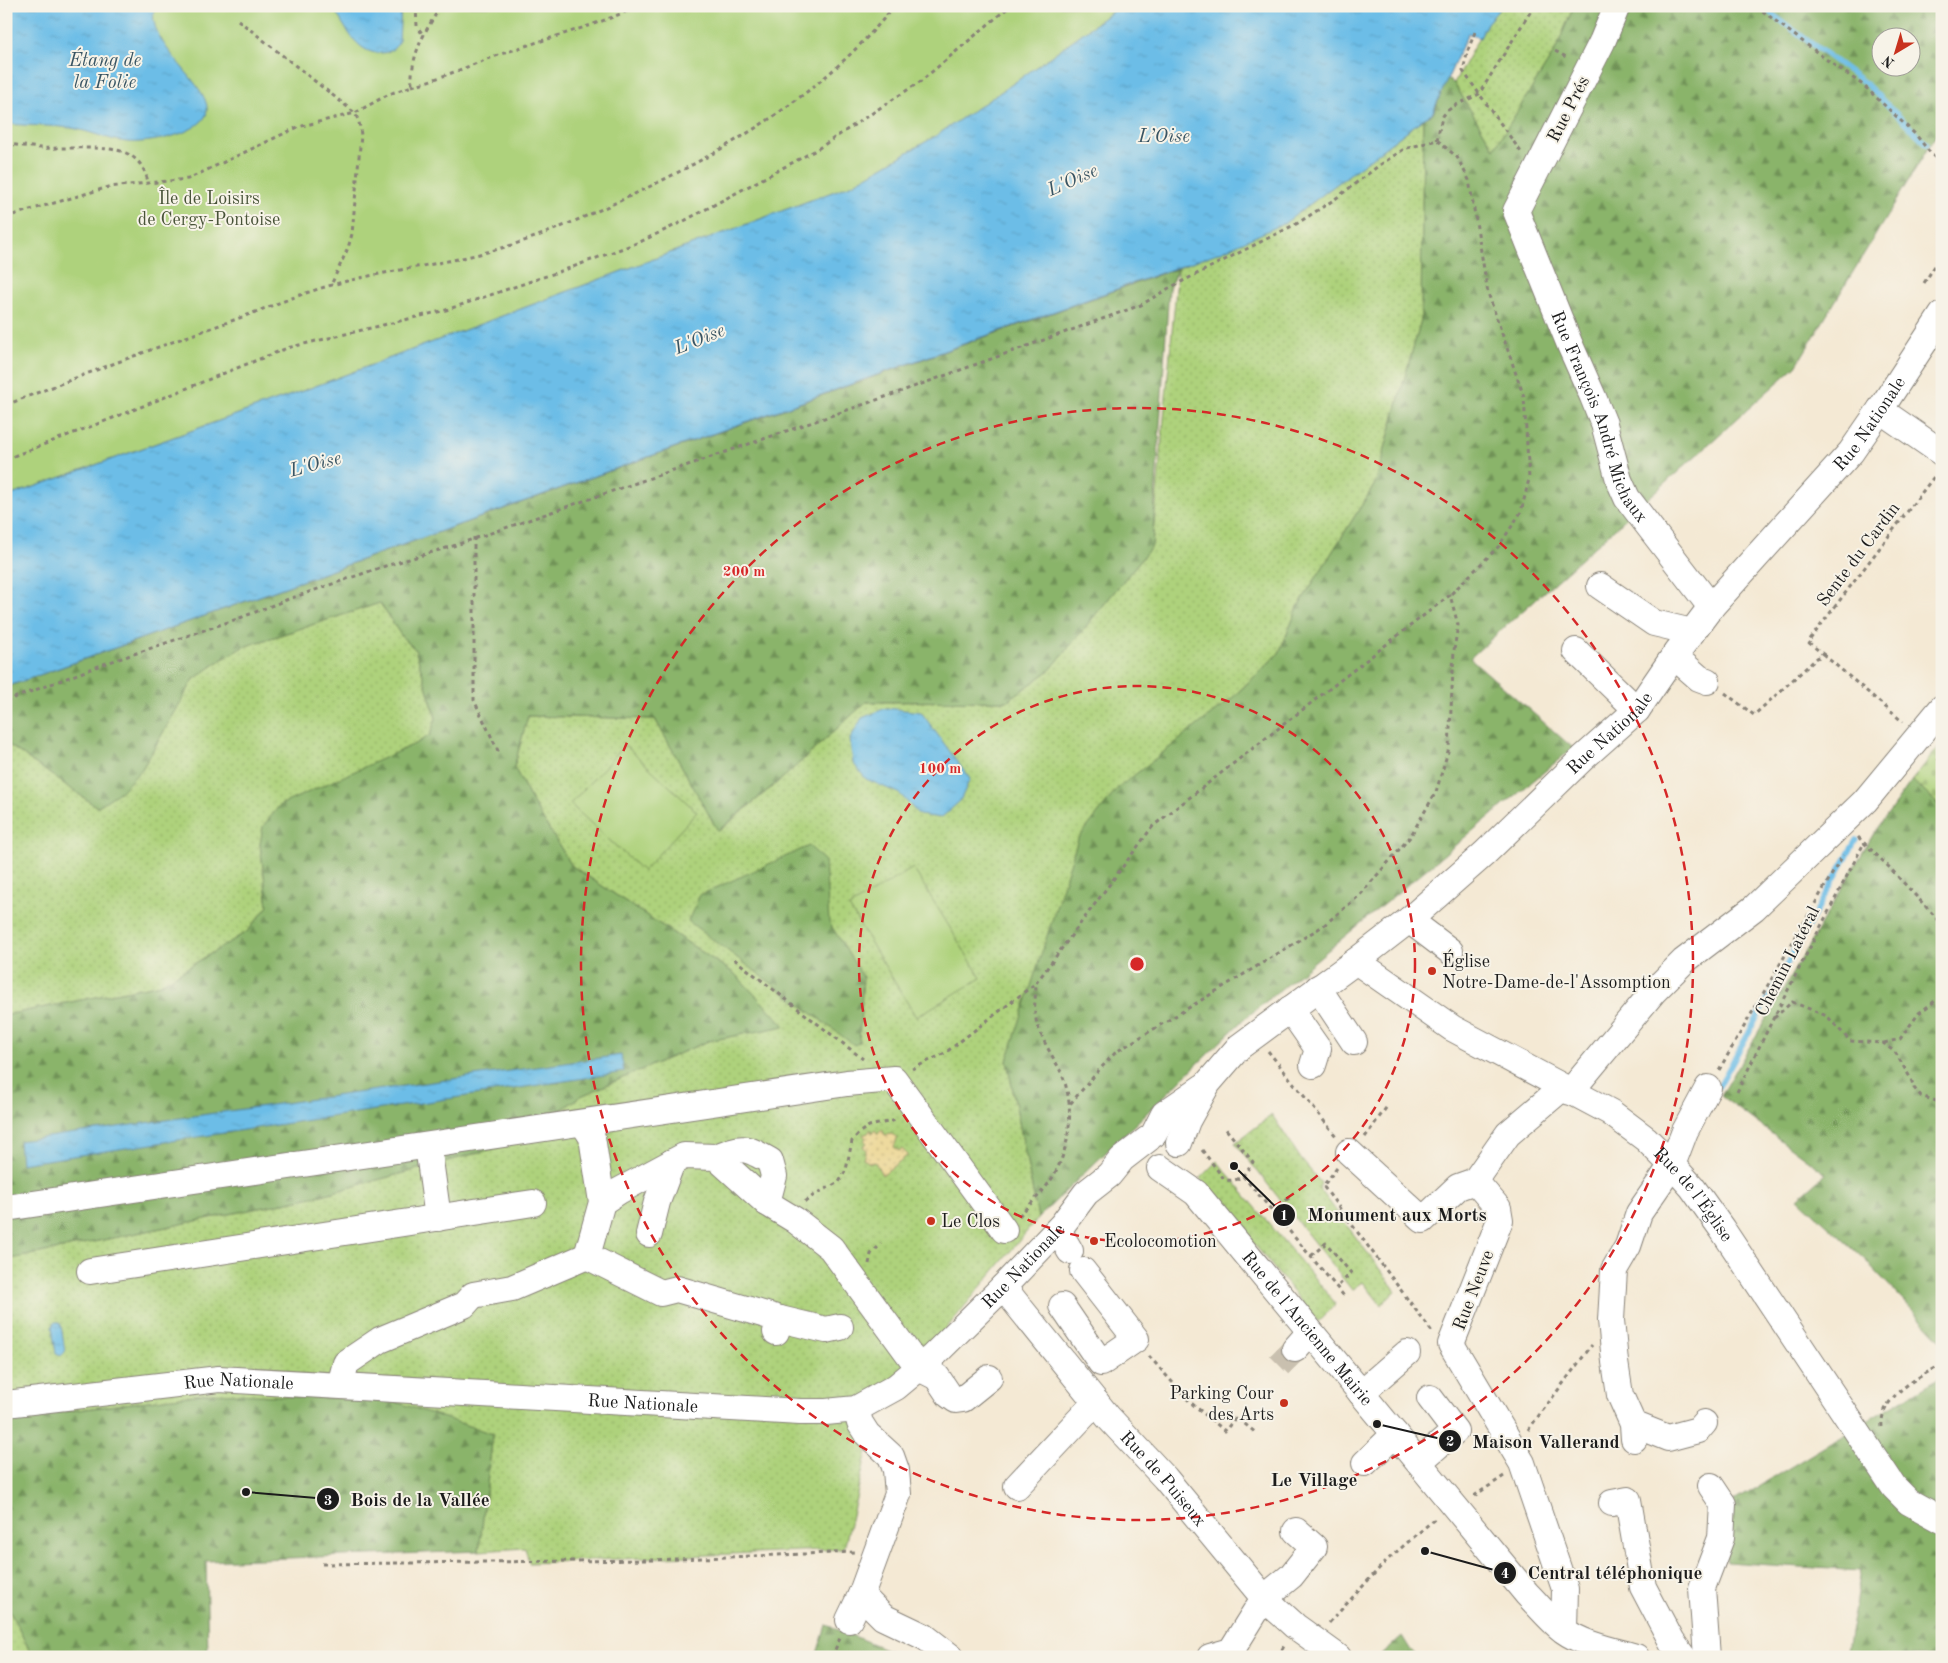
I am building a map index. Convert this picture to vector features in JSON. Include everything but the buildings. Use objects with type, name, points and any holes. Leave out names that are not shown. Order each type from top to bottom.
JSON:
[{"type":"street","name":"Rue Prés","points":[[1516,211],[1602,42],[1617,6]]},
{"type":"street","name":"Rue François André Michaux","points":[[1516,211],[1570,345],[1594,397],[1604,424],[1619,480],[1627,498],[1711,607]]},
{"type":"street","name":"Rue Nationale","points":[[1187,1147],[1188,1121],[1208,1083],[1239,1047],[1356,962],[1409,920],[1484,854],[1583,758],[1637,710],[1711,607],[1851,452],[1942,315]]},
{"type":"street","points":[[1880,410],[1942,453]]},
{"type":"street","points":[[1600,586],[1654,622],[1692,632]]},
{"type":"street","points":[[1576,651],[1637,710]]},
{"type":"street","points":[[1674,656],[1699,678],[1707,681]]},
{"type":"street","points":[[1351,1153],[1423,1220],[1458,1187],[1475,1181],[1508,1134],[1566,1090],[1626,1022],[1684,961],[1754,908],[1865,801],[1942,708]]},
{"type":"street","points":[[1409,920],[1450,951]]},
{"type":"street","name":"Rue de l'Église","points":[[1356,962],[1452,1028],[1610,1112],[1646,1139],[1692,1188],[1722,1229],[1894,1487],[1909,1502],[1942,1520]]},
{"type":"street","points":[[1318,988],[1354,1042]]},
{"type":"street","points":[[1290,1009],[1318,1049],[1313,1065]]},
{"type":"street","points":[[6,1208],[846,1083],[884,1080],[1004,1230]]},
{"type":"street","name":"Rue Nationale","points":[[6,1404],[218,1379],[800,1412],[856,1409],[896,1387],[919,1368],[1003,1287],[1071,1239],[1086,1193],[1109,1175],[1122,1159],[1151,1136],[1164,1114],[1208,1083]]},
{"type":"street","points":[[1704,1423],[1698,1430],[1668,1438],[1634,1431],[1620,1395],[1611,1320],[1614,1270],[1628,1246],[1639,1213],[1672,1165],[1685,1131],[1708,1088]]},
{"type":"street","points":[[583,1123],[592,1137],[602,1202],[587,1256]]},
{"type":"street","points":[[1169,1133],[1187,1147],[1174,1163],[1157,1166],[1146,1158],[1144,1153],[1144,1148],[1151,1136],[1169,1133]]},
{"type":"street","points":[[428,1146],[438,1218]]},
{"type":"street","name":"Rue de l'Ancienne Mairie","points":[[1187,1147],[1196,1193]]},
{"type":"street","points":[[602,1202],[684,1156],[716,1157],[736,1149],[749,1149],[770,1161],[774,1176],[766,1203],[795,1220],[830,1248],[919,1368],[937,1377],[949,1395],[956,1400],[964,1399],[989,1378]]},
{"type":"street","points":[[649,1234],[657,1202],[672,1162]]},
{"type":"street","name":"Rue Nationale","points":[[1109,1175],[1157,1166]]},
{"type":"street","name":"Rue de l'Ancienne Mairie","points":[[1157,1166],[1196,1193],[1315,1341],[1419,1462],[1527,1594],[1564,1630],[1581,1640],[1636,1657]]},
{"type":"street","name":"Rue Neuve","points":[[1475,1181],[1498,1208],[1500,1220],[1451,1344],[1522,1463],[1565,1589],[1564,1630]]},
{"type":"street","points":[[90,1272],[533,1203]]},
{"type":"street","points":[[1071,1239],[1136,1339],[1101,1363]]},
{"type":"street","points":[[587,1256],[659,1302],[677,1289],[778,1325],[826,1330],[840,1327]]},
{"type":"street","points":[[340,1385],[346,1363],[380,1340],[464,1305],[473,1295],[512,1288],[587,1256]]},
{"type":"street","name":"Rue de Puiseux","points":[[1003,1287],[1090,1396],[1165,1478],[1264,1598],[1314,1640],[1338,1657]]},
{"type":"street","points":[[1017,1486],[1108,1372],[1062,1306]]},
{"type":"street","points":[[1361,1393],[1407,1353]]},
{"type":"street","points":[[1419,1462],[1455,1431],[1430,1398]]},
{"type":"street","points":[[849,1620],[861,1595],[898,1494],[896,1470],[891,1456],[868,1434],[860,1423],[856,1409]]},
{"type":"street","points":[[1365,1463],[1395,1434]]},
{"type":"street","points":[[1708,1657],[1702,1588],[1721,1538],[1723,1504],[1711,1486]]},
{"type":"street","points":[[1612,1503],[1628,1500],[1643,1587],[1672,1642],[1683,1657]]},
{"type":"street","points":[[1210,1657],[1231,1652],[1264,1598],[1291,1576],[1314,1546],[1296,1531]]},
{"type":"street","points":[[861,1595],[883,1616],[925,1637],[951,1657]]},
{"type":"street","points":[[1564,1630],[1580,1657]]},
{"type":"path","points":[[416,6],[417,26],[423,35]]},
{"type":"path","points":[[412,86],[412,68],[416,51],[423,35],[441,6]]},
{"type":"path","points":[[6,217],[109,187],[188,179],[298,127],[355,113],[389,94],[443,77],[486,59],[612,18],[638,6]]},
{"type":"path","points":[[6,405],[115,362],[331,285],[483,253],[532,238],[590,214],[678,173],[734,142],[785,110],[814,88],[856,50],[894,6]]},
{"type":"path","points":[[6,458],[113,418],[287,348],[446,310],[570,268],[642,241],[684,221],[816,150],[921,80],[1010,6]]},
{"type":"path","points":[[1437,140],[1443,116],[1459,103],[1479,94],[1534,6]]},
{"type":"path","points":[[1756,6],[1863,85],[1916,135],[1942,163]]},
{"type":"path","points":[[238,20],[355,113],[359,122],[361,134],[352,234],[348,248],[331,285]]},
{"type":"path","points":[[1476,32],[1468,50],[1463,71],[1536,172]]},
{"type":"path","points":[[1555,51],[1568,58]]},
{"type":"path","points":[[734,959],[864,1060],[884,1080],[945,1053],[1036,983],[1153,826],[1450,595],[1499,546],[1521,512],[1529,479],[1524,398],[1488,293],[1469,180],[1457,157],[1437,140]]},
{"type":"path","points":[[6,701],[104,664],[240,618],[286,600],[891,395],[1142,305],[1169,288],[1298,223],[1335,199],[1404,148],[1437,140]]},
{"type":"path","points":[[6,144],[39,148],[108,149],[126,152],[140,162],[146,170],[148,182]]},
{"type":"path","points":[[1924,284],[1942,255]]},
{"type":"path","name":"Sente du Cardin","points":[[1824,654],[1808,642],[1942,466]]},
{"type":"path","points":[[474,537],[474,700],[500,755]]},
{"type":"path","points":[[1070,1104],[1116,1052],[1323,926],[1360,895],[1410,837],[1436,792],[1449,748],[1454,650],[1458,625],[1450,595]]},
{"type":"path","points":[[1707,681],[1754,715],[1817,658],[1824,654],[1896,716]]},
{"type":"path","points":[[1942,752],[1937,758],[1942,762]]},
{"type":"path","points":[[1855,832],[1942,924]]},
{"type":"path","name":"Chemin Latéral","points":[[1737,1092],[1772,1019],[1864,843]]},
{"type":"path","points":[[1708,1088],[1848,847]]},
{"type":"path","points":[[1004,1230],[1046,1187],[1059,1163],[1068,1134],[1070,1104],[1061,1073],[1047,1049],[1034,1014],[1036,983]]},
{"type":"path","points":[[1772,1019],[1792,1002],[1827,1016],[1850,1041],[1883,1043],[1900,1039],[1919,1013],[1942,996]]},
{"type":"path","points":[[1255,1035],[1351,1153]]},
{"type":"path","points":[[1883,1043],[1895,1052],[1911,1079],[1914,1088],[1921,1096],[1942,1103]]},
{"type":"path","points":[[1388,1105],[1323,1186],[1439,1342],[1451,1344]]},
{"type":"path","points":[[795,1220],[803,1204],[814,1195],[839,1182],[846,1170],[852,1141],[860,1132],[869,1126],[903,1119]]},
{"type":"path","points":[[1187,1147],[1225,1180],[1235,1181],[1243,1176],[1253,1162],[1225,1128]]},
{"type":"path","points":[[1243,1176],[1344,1296]]},
{"type":"path","points":[[1273,1210],[1289,1198]]},
{"type":"path","points":[[1311,1256],[1326,1243],[1351,1273],[1337,1287]]},
{"type":"path","points":[[1514,1448],[1611,1320]]},
{"type":"path","points":[[1882,1429],[1881,1420],[1891,1400],[1906,1385],[1942,1365]]},
{"type":"path","points":[[1156,1366],[1190,1402],[1225,1432],[1236,1417],[1256,1434]]},
{"type":"path","points":[[1314,1640],[1386,1561],[1455,1506],[1499,1479]]},
{"type":"path","points":[[322,1564],[650,1560],[855,1552],[874,1559]]},
{"type":"green space","name":"Île de Loisirs de Cergy-Pontoise","points":[[6,6],[1120,6],[1014,83],[934,137],[851,185],[297,393],[6,497]]},
{"type":"green space","points":[[1502,6],[1574,6],[1555,51],[1494,149],[1454,83],[1487,23]]},
{"type":"green space","points":[[1574,6],[1942,6],[1942,125],[1796,366],[1470,658],[1573,748],[1241,1022],[1038,1218],[1007,1061],[1078,839],[1118,788],[1231,699],[1279,653],[1299,605],[1375,484],[1421,320],[1423,119],[1433,114],[1446,79],[1454,83],[1494,149],[1555,51]]},
{"type":"green space","points":[[1423,119],[1421,320],[1375,484],[1299,605],[1279,653],[1231,699],[1007,1061],[1038,1218],[876,1413],[844,1549],[529,1563],[525,1548],[479,1551],[493,1434],[212,1393],[6,1419],[6,1260],[322,1195],[514,1143],[581,1096],[708,1041],[784,1026],[735,974],[572,866],[534,805],[514,767],[528,716],[655,719],[719,831],[785,776],[866,702],[1007,701],[1050,670],[1152,546],[1178,268],[1285,223]]},
{"type":"green space","points":[[1178,268],[1169,288],[1152,546],[1050,670],[1007,701],[866,702],[785,776],[718,831],[655,719],[528,716],[514,767],[534,805],[572,866],[735,974],[785,1026],[708,1041],[581,1096],[514,1143],[322,1195],[6,1260],[6,1013],[11,1014],[161,984],[248,931],[268,906],[260,844],[263,826],[280,805],[417,743],[430,735],[436,718],[415,649],[402,637],[380,603],[243,647],[194,679],[142,769],[121,791],[97,807],[6,743],[6,687]]},
{"type":"green space","points":[[380,603],[402,637],[415,649],[436,718],[430,735],[260,844],[268,906],[248,931],[161,984],[11,1014],[6,1013],[6,743],[97,807],[142,769],[194,679],[243,647]]},
{"type":"green space","points":[[1942,743],[1942,808],[1912,780]]},
{"type":"green space","points":[[625,745],[697,812],[643,871],[570,804]]},
{"type":"green space","points":[[1912,780],[1942,808],[1942,1341],[1865,1260],[1798,1198],[1826,1174],[1721,1096],[1874,833]]},
{"type":"green space","points":[[809,846],[825,861],[829,922],[863,977],[859,1043],[854,1045],[688,921],[700,895]]},
{"type":"green space","points":[[913,868],[981,978],[916,1017],[849,907]]},
{"type":"green space","points":[[1272,1115],[1301,1159],[1321,1183],[1319,1188],[1396,1291],[1381,1305],[1363,1282],[1352,1290],[1235,1143]]},
{"type":"green space","points":[[1217,1161],[1336,1304],[1318,1322],[1200,1178]]},
{"type":"green space","points":[[1942,1376],[1942,1657],[1846,1657],[1861,1571],[1726,1562],[1734,1501]]},
{"type":"green space","points":[[212,1393],[393,1401],[493,1434],[479,1551],[206,1561],[208,1657],[92,1657],[91,1653],[78,1657],[33,1657],[6,1604],[6,1419]]},
{"type":"green space","points":[[6,1604],[33,1657],[6,1657]]},
{"type":"green space","points":[[826,1625],[905,1657],[816,1657]]},
{"type":"green space","points":[[1402,1636],[1410,1649],[1418,1657],[1379,1657]]},
{"type":"sand","points":[[871,1129],[872,1133],[875,1130],[878,1134],[882,1129],[885,1135],[892,1134],[897,1139],[894,1147],[899,1151],[902,1149],[908,1155],[882,1175],[875,1162],[870,1163],[863,1159],[866,1150],[863,1146],[867,1143],[863,1135]]},
{"type":"water","name":"Étang de la Folie","points":[[6,6],[155,6],[154,20],[159,35],[168,50],[201,92],[207,104],[206,115],[193,128],[182,133],[158,140],[136,142],[120,141],[71,128],[6,124]]},
{"type":"water","points":[[332,6],[401,6],[399,42],[394,49],[386,52],[372,52],[364,49],[346,29]]},
{"type":"water","name":"L’Oise","points":[[1120,6],[1502,6],[1487,23],[1480,38],[1468,33],[1432,114],[1285,223],[1223,251],[6,687],[6,497],[297,393],[851,185],[934,137],[1014,83]]},
{"type":"water","points":[[886,708],[921,712],[970,779],[960,801],[941,818],[919,815],[900,794],[866,779],[853,763],[850,739],[862,718]]},
{"type":"water","points":[[621,1055],[624,1072],[21,1164],[19,1141]]},
{"type":"water","points":[[55,1322],[59,1322],[61,1325],[65,1352],[61,1356],[56,1354],[52,1327]]},
{"type":"waterway","points":[[1761,6],[1865,83],[1927,144]]},
{"type":"waterway","points":[[1719,1086],[1856,840]]},
{"type":"tunnel","points":[[1279,1365],[1295,1349]]},
{"type":"place","name":"Église Notre-Dame-de-l'Assomption","points":[[1432,971]]},
{"type":"place","name":"Monument aux Morts","points":[[1234,1166]]},
{"type":"place","name":"Le Clos","points":[[931,1221]]},
{"type":"place","name":"Ecolocomotion","points":[[1094,1241]]},
{"type":"place","name":"Parking Cour des Arts","points":[[1284,1403]]},
{"type":"place","name":"Maison Vallerand","points":[[1377,1424]]},
{"type":"place","name":"Bois de la Vallée","points":[[246,1492]]},
{"type":"place","name":"Central téléphonique","points":[[1425,1551]]},
{"type":"district","name":"Le Village","points":[[1314,1479]]},
{"type":"water label","name":"L'Oise","points":[[1072,179]]},
{"type":"water label","name":"L'Oise","points":[[699,338]]},
{"type":"water label","name":"L'Oise","points":[[315,463]]}]
